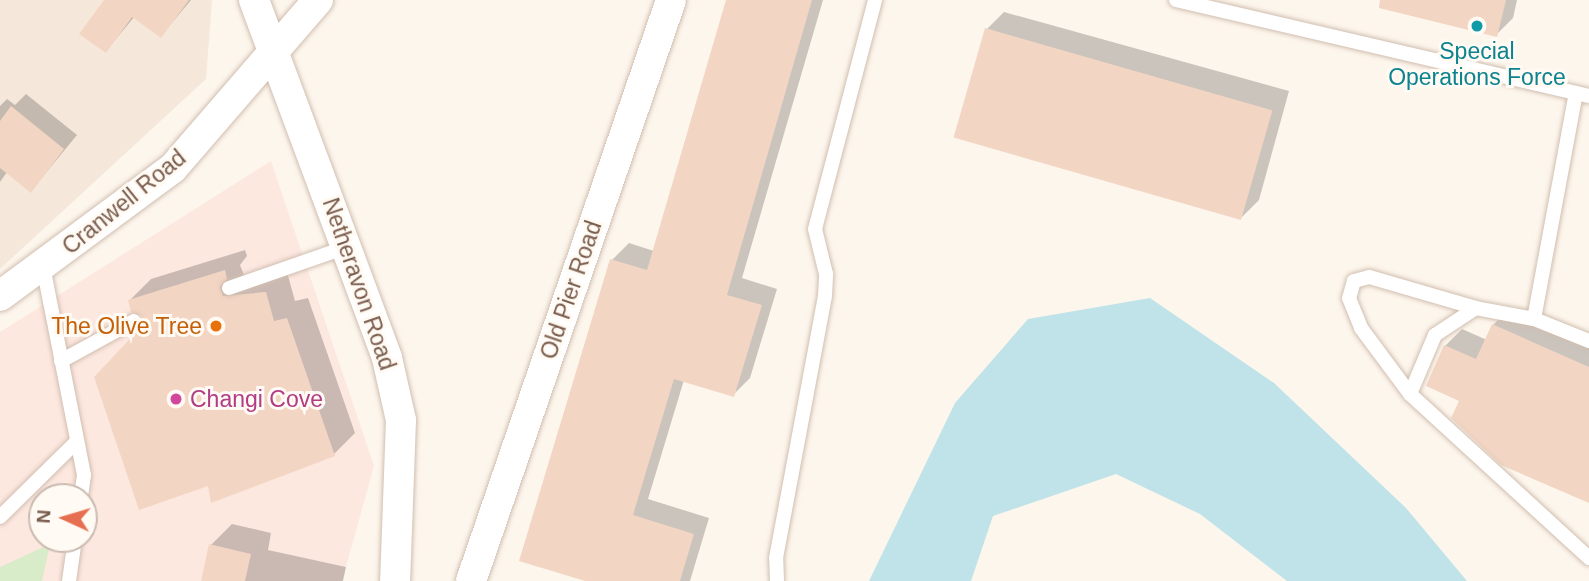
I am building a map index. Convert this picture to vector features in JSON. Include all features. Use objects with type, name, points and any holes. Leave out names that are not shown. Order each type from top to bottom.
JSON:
[{"type":"street","name":"Netheravon Road","points":[[254,0],[387,358],[401,420],[395,581]]},
{"type":"street","name":"Cranwell Road","points":[[0,296],[173,168],[272,48],[318,0]]},
{"type":"street","name":"Old Pier Road","points":[[471,581],[671,0]]},
{"type":"lane","points":[[778,581],[776,558],[825,296],[826,274],[815,229],[875,0]]},
{"type":"lane","points":[[1176,0],[1582,95],[1534,319]]},
{"type":"lane","points":[[229,288],[347,247]]},
{"type":"lane","points":[[43,266],[84,475],[83,483]]},
{"type":"lane","points":[[1589,341],[1534,319],[1476,308],[1369,277],[1354,281],[1349,298],[1361,328],[1410,394],[1589,558]]},
{"type":"lane","points":[[1410,394],[1435,335],[1476,308]]},
{"type":"lane","points":[[61,360],[134,321]]},
{"type":"lane","points":[[0,517],[77,441]]},
{"type":"lane","points":[[69,581],[73,553]]},
{"type":"shaded area","points":[[0,0],[212,0],[206,79],[0,269]]},
{"type":"shaded area","name":"Changi Cove","points":[[271,161],[374,466],[342,581],[0,581],[0,332]]},
{"type":"green space","points":[[30,553],[48,553],[42,581],[0,581],[0,567]]},
{"type":"water","points":[[1150,298],[1274,383],[1406,508],[1467,581],[1287,581],[1200,514],[1116,474],[993,516],[971,581],[869,581],[955,403],[1028,319]]},
{"type":"building","points":[[104,0],[189,0],[161,38],[132,17],[106,53],[79,34]]},
{"type":"building","points":[[726,0],[812,0],[727,295],[762,305],[734,397],[674,379],[633,515],[694,534],[680,581],[585,581],[519,561],[610,259],[647,270]]},
{"type":"building","name":"Special Operations Force","points":[[1380,0],[1506,0],[1497,37],[1379,8]]},
{"type":"building","points":[[985,28],[1272,110],[1241,220],[954,138]]},
{"type":"building","points":[[11,106],[64,149],[31,193],[0,168],[0,121]]},
{"type":"building","points":[[225,270],[227,279],[220,287],[223,296],[266,292],[274,321],[287,318],[335,456],[211,503],[208,486],[139,510],[94,377],[143,325],[142,316],[131,312],[128,300]]},
{"type":"building","points":[[1492,324],[1589,367],[1589,503],[1501,465],[1451,418],[1459,401],[1426,386],[1444,345],[1476,359]]},
{"type":"building","points":[[209,544],[251,554],[245,581],[201,581]]},
{"type":"place","name":"Special Operations Force","points":[[1477,26]]},
{"type":"place","name":"The Olive Tree","points":[[216,326]]},
{"type":"place","name":"Changi Cove","points":[[176,399]]}]
